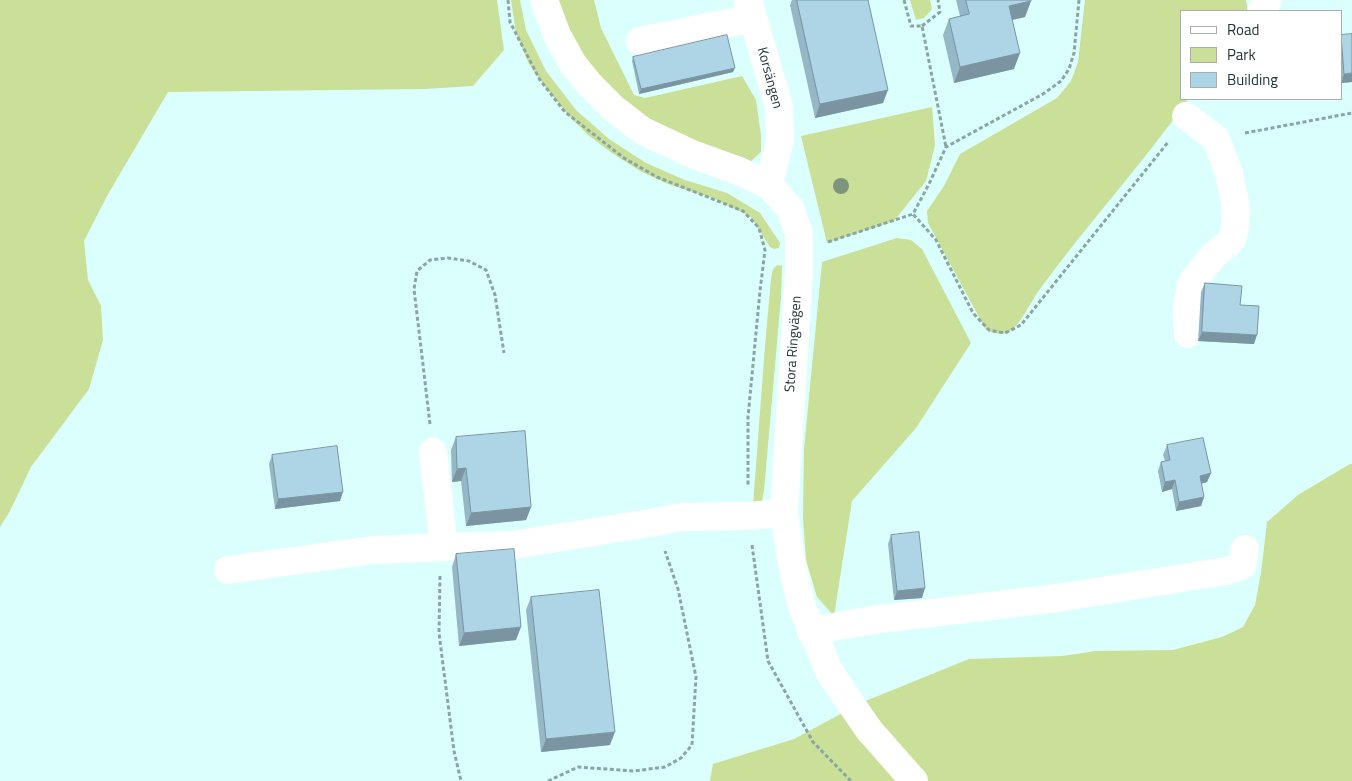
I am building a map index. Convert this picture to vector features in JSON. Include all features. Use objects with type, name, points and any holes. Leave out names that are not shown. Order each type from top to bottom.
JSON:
[{"type":"street","name":"Stora Ringvägen","points":[[544,0],[557,35],[573,64],[590,85],[613,108],[643,131],[692,154],[739,171],[769,185],[790,208],[799,233],[799,273],[784,513],[790,559],[801,604],[811,632],[830,673],[869,730],[914,781]]},
{"type":"street","name":"Korsängen","points":[[751,9],[779,107],[780,141],[769,185]]},
{"type":"street","points":[[640,41],[751,9]]},
{"type":"street","points":[[1187,116],[1216,138],[1229,173],[1236,208],[1233,237],[1229,243],[1213,256],[1191,284],[1187,308],[1188,334]]},
{"type":"street","points":[[433,452],[444,547]]},
{"type":"street","points":[[228,570],[374,550],[514,546],[668,519],[784,513]]},
{"type":"street","points":[[811,632],[873,620],[1058,598],[1226,571],[1242,566],[1245,549]]},
{"type":"path","points":[[508,0],[510,22],[540,80],[565,112],[624,158],[657,177],[743,211],[759,228],[765,250],[748,417],[748,516],[768,661],[813,742],[851,781]]},
{"type":"path","points":[[904,0],[910,26],[922,26],[940,12],[938,0]]},
{"type":"path","points":[[946,147],[1043,94],[1061,81],[1074,53],[1079,0]]},
{"type":"path","points":[[765,250],[816,246],[913,214],[930,184],[946,147],[922,26]]},
{"type":"path","points":[[1216,138],[1352,113]]},
{"type":"path","points":[[913,214],[936,240],[973,313],[989,330],[1005,333],[1021,325],[1187,116]]},
{"type":"path","points":[[433,452],[414,289],[417,271],[430,260],[448,258],[468,261],[486,270],[495,294],[504,353]]},
{"type":"path","points":[[548,781],[578,768],[634,772],[665,767],[681,758],[692,745],[696,677],[678,589],[668,519]]},
{"type":"path","points":[[444,547],[444,558],[440,574],[440,633],[454,752],[461,781]]},
{"type":"green space","points":[[0,0],[497,0],[504,50],[473,86],[425,89],[168,92],[107,196],[84,241],[88,280],[101,306],[103,340],[89,389],[31,467],[10,511],[0,527]]},
{"type":"green space","points":[[511,0],[520,0],[526,30],[546,71],[576,110],[609,139],[646,163],[685,180],[727,193],[760,213],[780,243],[779,248],[774,249],[770,247],[751,217],[715,199],[668,184],[640,171],[588,135],[568,115],[529,64],[516,33]]},
{"type":"green space","points":[[555,0],[594,0],[601,28],[634,95],[645,98],[742,76],[756,100],[761,135],[761,152],[750,162],[735,161],[633,114],[565,34]]},
{"type":"green space","points":[[910,0],[930,0],[932,9],[924,18],[916,20]]},
{"type":"green space","points":[[1085,0],[1246,0],[1248,10],[1180,10],[1180,100],[1187,100],[1058,265],[1017,325],[1009,332],[994,333],[986,330],[928,223],[927,211],[944,186],[960,154],[1057,98],[1071,81],[1078,62]]},
{"type":"green space","points":[[932,107],[935,145],[926,181],[894,221],[827,243],[801,136]]},
{"type":"green space","points":[[897,238],[911,240],[922,249],[971,343],[916,428],[852,501],[834,616],[817,597],[806,560],[803,518],[804,449],[822,262]]},
{"type":"green space","points":[[778,265],[782,266],[781,297],[764,491],[759,505],[753,505],[771,279],[773,269]]},
{"type":"green space","points":[[1352,464],[1352,781],[710,781],[713,764],[794,739],[863,702],[969,659],[1062,656],[1096,651],[1173,650],[1222,637],[1243,627],[1255,605],[1267,522],[1298,495]]},
{"type":"building","points":[[797,0],[868,0],[888,90],[820,104]]},
{"type":"building","points":[[966,0],[1031,0],[1009,6],[1020,53],[960,67],[949,19],[969,14]]},
{"type":"building","points":[[1352,34],[1352,73],[1344,74],[1342,35]]},
{"type":"building","points":[[727,35],[735,68],[641,89],[633,57]]},
{"type":"building","points":[[1205,283],[1242,286],[1240,305],[1259,306],[1257,335],[1202,332]]},
{"type":"building","points":[[525,431],[531,507],[471,513],[466,468],[457,469],[456,437]]},
{"type":"building","points":[[1203,438],[1211,473],[1200,476],[1204,497],[1179,502],[1175,480],[1165,482],[1161,462],[1170,460],[1167,445]]},
{"type":"building","points":[[337,446],[343,492],[278,499],[272,455]]},
{"type":"building","points":[[919,532],[925,588],[897,591],[891,535]]},
{"type":"building","points":[[514,549],[521,627],[464,633],[456,554]]},
{"type":"building","points":[[599,590],[615,732],[546,739],[531,597]]}]
